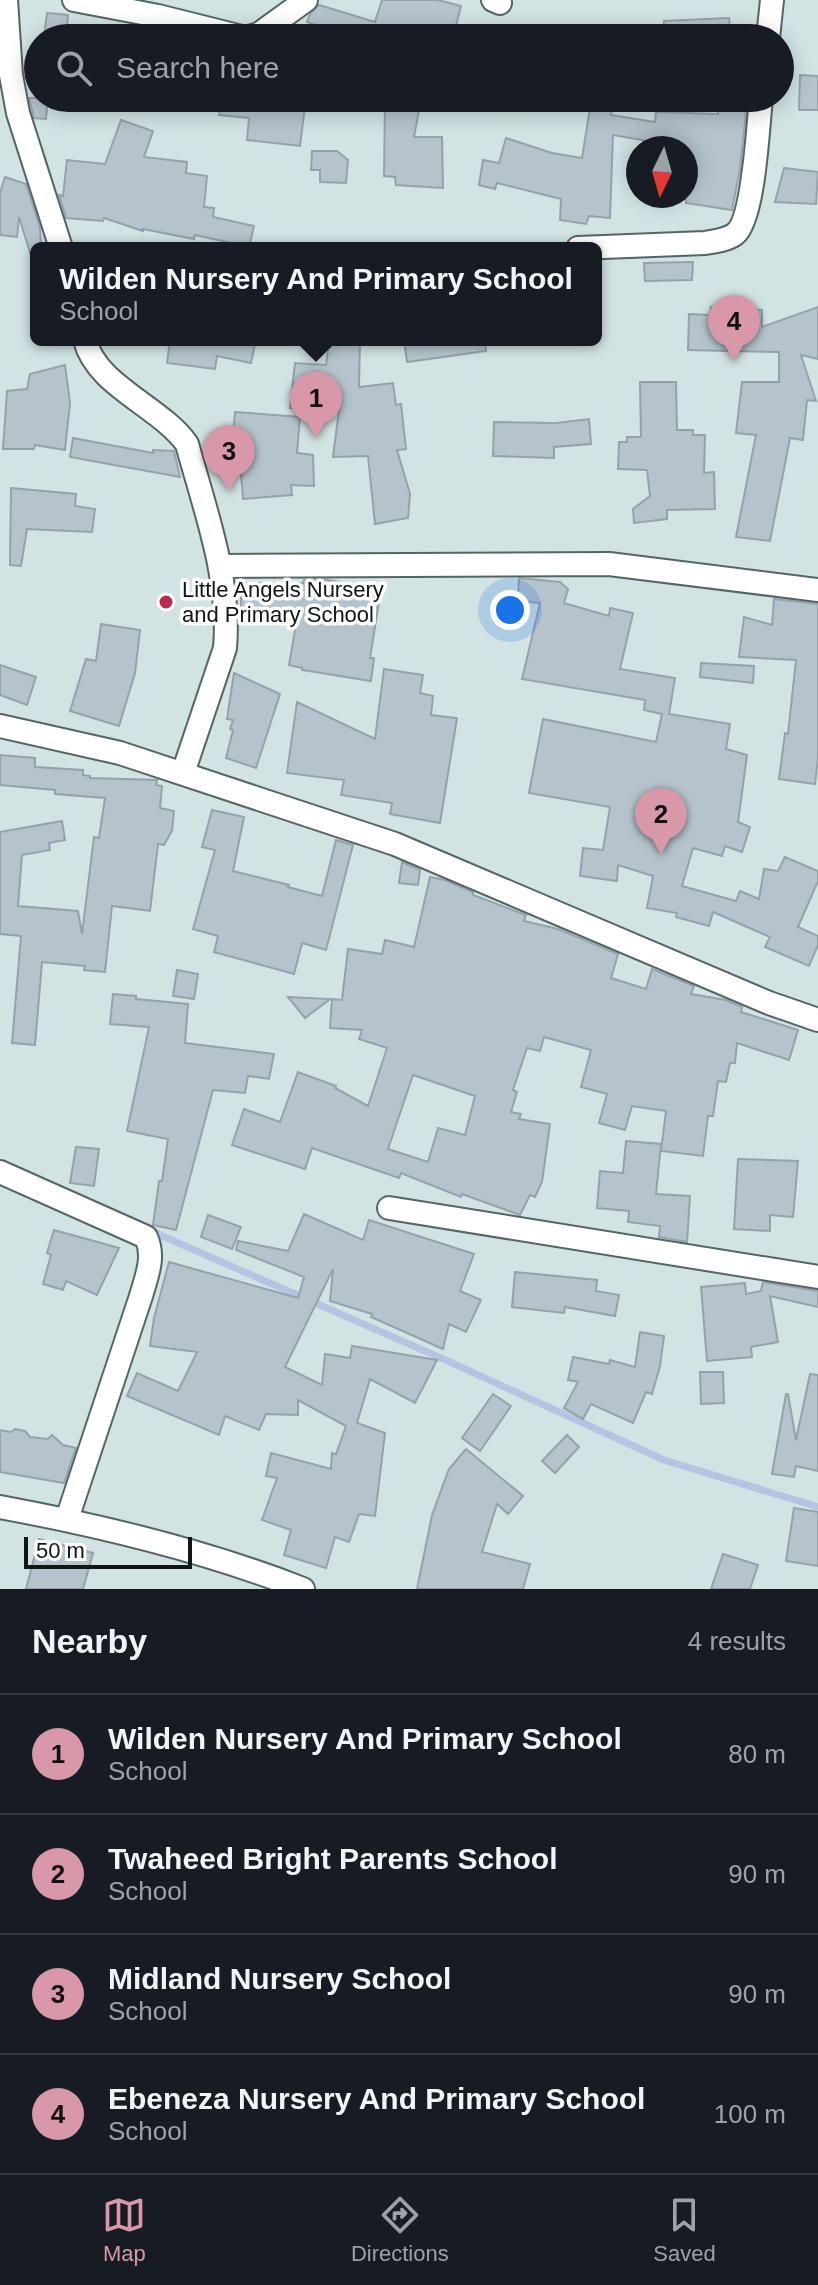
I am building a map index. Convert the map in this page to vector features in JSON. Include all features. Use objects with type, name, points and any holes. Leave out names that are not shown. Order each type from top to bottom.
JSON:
[{"type":"street","points":[[6,0],[11,75],[18,113],[59,242]]},
{"type":"street","points":[[74,0],[189,24]]},
{"type":"street","points":[[273,24],[306,0]]},
{"type":"street","points":[[769,24],[772,0]]},
{"type":"street","points":[[602,247],[705,243],[723,240],[737,232],[748,214],[759,112]]},
{"type":"street","points":[[86,346],[100,370],[177,429],[187,444],[220,566],[225,648],[183,773]]},
{"type":"street","points":[[220,566],[609,564],[818,590]]},
{"type":"street","points":[[0,726],[120,753],[395,844],[769,1003],[818,1020]]},
{"type":"street","points":[[0,1172],[135,1231],[146,1237],[151,1247],[151,1260],[141,1296],[67,1519]]},
{"type":"street","points":[[389,1208],[818,1277]]},
{"type":"street","points":[[0,1507],[67,1519],[256,1571],[303,1589]]},
{"type":"building","points":[[382,0],[438,0],[461,6],[456,24],[307,22],[319,5],[375,22]]},
{"type":"building","points":[[47,13],[68,15],[67,24],[46,24]]},
{"type":"building","points":[[729,18],[730,24],[664,24],[664,21]]},
{"type":"building","points":[[800,75],[818,76],[818,110],[799,110]]},
{"type":"building","points":[[32,112],[47,112],[46,119],[34,118]]},
{"type":"building","points":[[220,112],[304,112],[300,146],[247,140],[249,118],[219,115]]},
{"type":"building","points":[[385,112],[419,112],[414,137],[442,137],[443,188],[396,185],[395,177],[384,176]]},
{"type":"building","points":[[589,112],[612,112],[611,115],[655,122],[656,112],[746,112],[732,210],[698,205],[698,136],[613,135],[610,218],[589,216],[586,224],[560,220],[561,199],[497,183],[495,189],[479,185],[483,160],[499,163],[506,138],[552,153],[582,158]]},
{"type":"building","points":[[121,120],[153,131],[144,157],[187,162],[186,173],[207,176],[204,207],[214,208],[213,217],[254,226],[250,242],[226,242],[195,235],[194,239],[143,231],[104,218],[103,221],[66,218],[59,195],[63,196],[67,160],[105,164]]},
{"type":"building","points":[[312,151],[337,151],[348,160],[346,183],[320,182],[320,170],[311,170]]},
{"type":"building","points":[[784,168],[818,172],[816,204],[775,202]]},
{"type":"building","points":[[5,177],[26,184],[40,227],[41,242],[30,242],[30,253],[19,217],[17,237],[0,235],[0,193]]},
{"type":"building","points":[[693,262],[692,280],[645,281],[644,263]]},
{"type":"building","points":[[711,307],[762,310],[762,327],[818,307],[818,359],[801,355],[816,401],[807,400],[803,440],[790,438],[770,541],[736,537],[756,435],[736,433],[742,382],[779,382],[779,352],[688,350],[689,314],[710,315]]},
{"type":"building","points":[[169,346],[255,346],[251,363],[217,356],[215,369],[167,363]]},
{"type":"building","points":[[328,346],[360,346],[359,387],[393,383],[396,405],[401,404],[406,449],[397,450],[410,494],[408,518],[375,524],[368,456],[333,457],[339,410],[290,408],[295,363],[326,365]]},
{"type":"building","points":[[405,346],[486,346],[486,351],[407,362]]},
{"type":"building","points":[[65,365],[70,403],[65,450],[35,445],[34,449],[3,449],[7,391],[27,389],[30,374]]},
{"type":"building","points":[[640,382],[676,382],[677,430],[693,430],[693,435],[705,435],[704,473],[714,472],[715,509],[667,510],[667,519],[634,523],[633,509],[650,496],[647,470],[618,469],[619,442],[627,442],[627,437],[641,437]]},
{"type":"building","points":[[235,412],[300,417],[297,453],[313,455],[314,486],[291,485],[292,495],[243,499],[238,436],[233,435]]},
{"type":"building","points":[[589,419],[591,444],[554,447],[554,458],[493,456],[494,422],[556,423]]},
{"type":"building","points":[[73,438],[153,453],[153,450],[174,451],[180,477],[70,457]]},
{"type":"building","points":[[11,488],[76,494],[75,506],[95,509],[92,532],[27,529],[21,566],[10,565]]},
{"type":"building","points":[[519,578],[560,582],[568,589],[564,603],[609,616],[610,608],[633,613],[620,669],[675,678],[669,714],[730,724],[726,749],[747,755],[738,822],[750,827],[742,852],[725,846],[722,856],[693,848],[682,886],[736,901],[740,891],[759,899],[764,869],[778,871],[785,857],[818,871],[818,881],[798,927],[818,936],[818,945],[809,966],[765,947],[770,937],[713,912],[709,926],[676,917],[677,913],[647,908],[653,876],[618,865],[617,881],[580,876],[583,848],[603,850],[610,807],[529,793],[543,719],[656,742],[662,714],[644,710],[645,700],[522,679],[540,603],[518,601]]},
{"type":"building","points":[[322,579],[381,589],[370,658],[374,658],[371,681],[302,670],[289,665],[298,613],[241,611],[241,583],[303,583],[304,580]]},
{"type":"building","points":[[774,599],[818,604],[818,758],[815,784],[779,779],[785,733],[788,734],[796,660],[739,657],[744,617],[772,625]]},
{"type":"building","points":[[101,624],[140,630],[135,673],[119,726],[70,711],[86,659],[96,661]]},
{"type":"building","points":[[701,663],[754,666],[753,683],[700,677]]},
{"type":"building","points":[[0,665],[36,677],[27,705],[0,695]]},
{"type":"building","points":[[384,669],[423,675],[420,693],[433,696],[431,715],[457,718],[440,823],[390,814],[392,803],[341,795],[344,780],[287,773],[297,702],[375,739]]},
{"type":"building","points":[[234,673],[280,694],[256,768],[226,758],[233,730],[230,729],[233,720],[227,719]]},
{"type":"building","points":[[0,755],[35,758],[35,767],[83,770],[83,775],[90,778],[157,780],[156,785],[162,786],[160,808],[174,811],[172,831],[164,845],[158,844],[150,911],[112,906],[105,972],[84,970],[85,966],[42,962],[35,1045],[12,1043],[21,936],[0,934],[0,832],[62,821],[65,840],[49,843],[50,850],[22,855],[18,906],[78,911],[82,934],[94,837],[99,838],[105,798],[0,785]]},
{"type":"building","points":[[212,810],[244,817],[233,871],[322,896],[336,840],[353,845],[326,950],[302,943],[294,974],[214,952],[218,936],[193,929],[215,850],[202,847]]},
{"type":"building","points":[[402,862],[420,870],[418,885],[399,883]]},
{"type":"building","points":[[430,877],[445,880],[473,892],[473,895],[526,915],[524,921],[558,929],[618,954],[611,978],[646,989],[652,969],[694,986],[691,994],[726,1000],[742,1007],[741,1012],[798,1030],[789,1060],[737,1043],[735,1063],[730,1063],[726,1082],[718,1081],[713,1116],[708,1116],[703,1156],[661,1151],[666,1111],[632,1106],[625,1130],[599,1123],[607,1094],[581,1087],[591,1050],[544,1037],[540,1051],[527,1048],[513,1090],[517,1092],[511,1112],[521,1114],[519,1119],[550,1124],[542,1182],[535,1197],[530,1195],[520,1215],[462,1194],[461,1197],[401,1173],[399,1178],[312,1148],[305,1169],[232,1145],[244,1109],[280,1122],[298,1072],[336,1086],[368,1106],[387,1048],[359,1039],[362,1030],[330,1028],[332,999],[342,1000],[348,949],[382,954],[385,940],[414,947]],"holes":[[[413,1075],[475,1096],[465,1135],[438,1128],[428,1162],[388,1149]]]},
{"type":"building","points":[[177,970],[198,974],[194,999],[173,996]]},
{"type":"building","points":[[113,994],[188,1004],[185,1043],[274,1054],[269,1079],[248,1076],[245,1093],[213,1090],[176,1230],[153,1225],[168,1139],[127,1131],[149,1027],[110,1024]]},
{"type":"building","points":[[288,997],[330,999],[305,1018]]},
{"type":"building","points":[[626,1141],[661,1144],[656,1194],[690,1196],[687,1242],[659,1237],[660,1226],[628,1222],[629,1211],[597,1208],[600,1171],[623,1173]]},
{"type":"building","points":[[76,1147],[99,1149],[94,1186],[70,1183]]},
{"type":"building","points":[[738,1159],[798,1161],[793,1217],[770,1215],[770,1231],[734,1229]]},
{"type":"building","points":[[304,1214],[363,1240],[369,1220],[474,1254],[460,1291],[481,1300],[466,1332],[449,1324],[443,1349],[371,1317],[372,1314],[330,1301],[333,1269],[285,1367],[322,1385],[325,1354],[350,1358],[352,1346],[437,1360],[415,1403],[370,1379],[357,1423],[385,1433],[375,1516],[359,1514],[349,1542],[335,1537],[326,1568],[284,1555],[291,1530],[262,1520],[277,1478],[266,1476],[271,1453],[331,1469],[332,1453],[336,1454],[346,1426],[298,1400],[298,1415],[266,1414],[259,1430],[225,1416],[219,1435],[127,1396],[137,1373],[178,1391],[197,1352],[150,1346],[169,1262],[298,1298],[304,1277],[236,1250],[238,1241],[288,1251]]},
{"type":"building","points":[[208,1215],[241,1227],[232,1249],[201,1237]]},
{"type":"building","points":[[54,1230],[119,1248],[97,1295],[66,1281],[63,1290],[43,1284]]},
{"type":"building","points":[[515,1272],[597,1280],[596,1291],[619,1295],[615,1316],[565,1307],[564,1313],[512,1307]]},
{"type":"building","points":[[763,1282],[818,1291],[818,1307],[770,1296],[778,1342],[751,1347],[752,1357],[707,1361],[701,1287],[745,1283],[746,1294],[761,1291]]},
{"type":"building","points":[[640,1332],[664,1336],[652,1394],[646,1392],[633,1423],[591,1404],[583,1419],[564,1408],[578,1382],[568,1380],[573,1357],[609,1364],[610,1360],[635,1367]]},
{"type":"building","points":[[700,1372],[723,1372],[724,1403],[701,1404]]},
{"type":"building","points":[[810,1374],[818,1375],[818,1471],[796,1466],[794,1477],[772,1474],[786,1394],[796,1440]]},
{"type":"building","points":[[493,1394],[511,1406],[480,1451],[462,1438]]},
{"type":"building","points":[[15,1429],[25,1431],[30,1437],[48,1439],[52,1435],[63,1445],[76,1448],[64,1483],[0,1472],[0,1430],[11,1432]]},
{"type":"building","points":[[567,1435],[579,1447],[555,1473],[542,1461]]},
{"type":"building","points":[[466,1449],[523,1496],[508,1514],[497,1504],[482,1552],[530,1564],[523,1589],[417,1589],[432,1515],[449,1469]]},
{"type":"building","points":[[794,1508],[818,1512],[818,1566],[786,1561]]},
{"type":"building","points":[[39,1539],[93,1553],[83,1589],[26,1589]]},
{"type":"building","points":[[723,1554],[758,1565],[750,1589],[711,1589]]},
{"type":"waterway","points":[[151,1231],[664,1460],[818,1507]]},
{"type":"place","name":"Ebeneza Nursery And Primary School","points":[[734,361]]},
{"type":"place","name":"Wilden Nursery And Primary School","points":[[316,438]]},
{"type":"place","name":"Midland Nursery School","points":[[229,491]]},
{"type":"place","name":"Little Angels Nursery and Primary School","points":[[166,602]]},
{"type":"place","name":"Twaheed Bright Parents School","points":[[661,854]]}]
